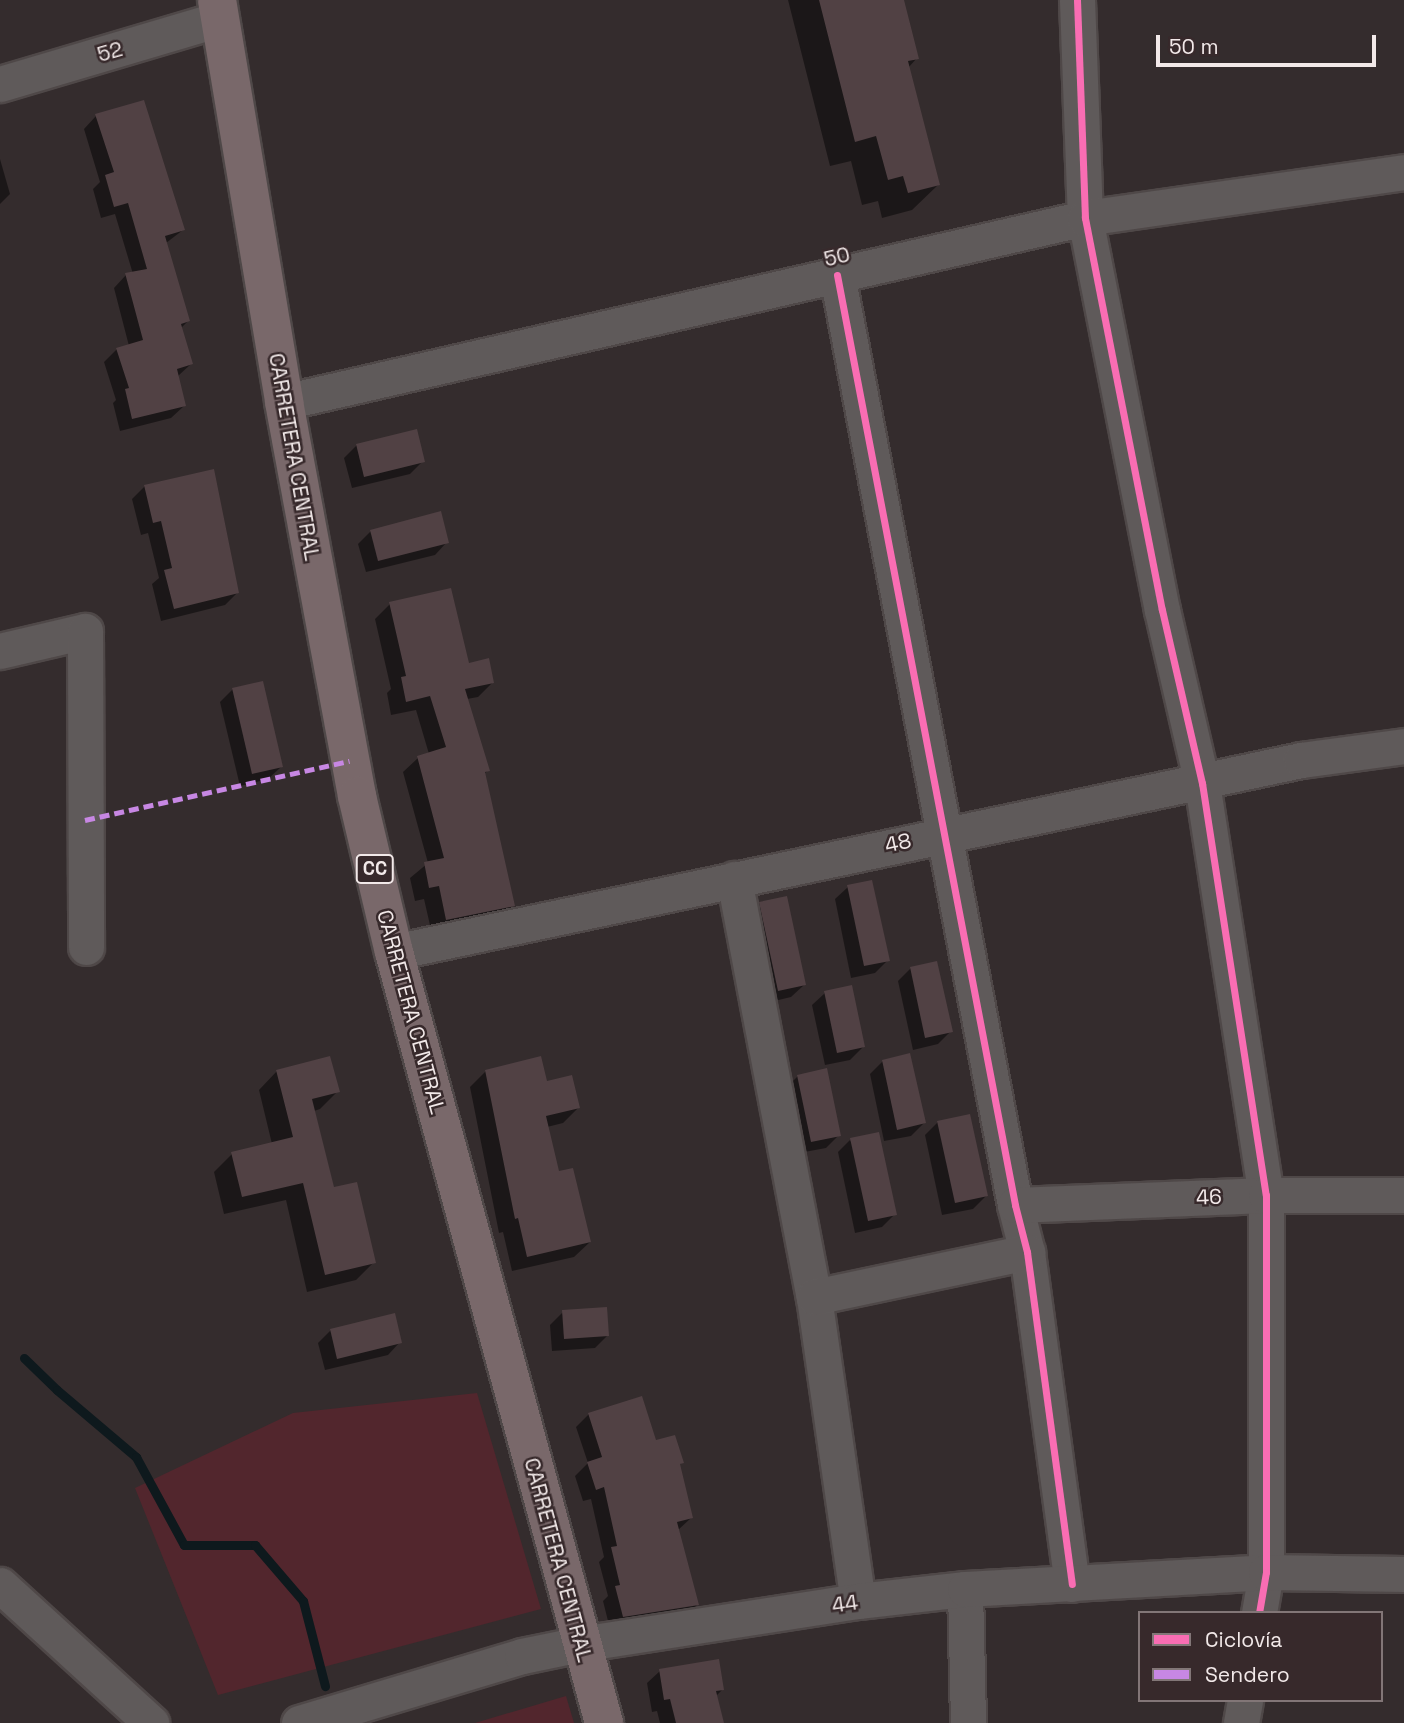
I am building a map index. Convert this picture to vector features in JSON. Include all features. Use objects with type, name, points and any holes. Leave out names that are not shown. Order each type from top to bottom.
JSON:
[{"type":"highway","name":"CARRETERA CENTRAL","points":[[218,10],[284,402],[357,796],[394,952],[580,1644],[604,1723]]},
{"type":"street","points":[[1077,0],[1084,218],[1160,597],[1202,783],[1266,1195],[1266,1573],[1259,1611]]},
{"type":"street","name":"52","points":[[0,84],[218,10]]},
{"type":"street","name":"50","points":[[284,402],[1084,218],[1404,172]]},
{"type":"street","points":[[837,275],[1014,1205],[1027,1252],[1072,1584]]},
{"type":"street","points":[[0,651],[85,631],[86,947]]},
{"type":"street","name":"48","points":[[394,952],[945,833],[1202,783],[1301,760],[1404,746]]},
{"type":"street","points":[[734,879],[814,1297],[858,1601]]},
{"type":"street","name":"46","points":[[1014,1205],[1266,1195],[1404,1195]]},
{"type":"street","points":[[814,1297],[1027,1252]]},
{"type":"street","name":"44","points":[[299,1723],[522,1656],[580,1644],[858,1601],[965,1589],[1266,1573],[1404,1574]]},
{"type":"street","points":[[0,1585],[151,1723]]},
{"type":"street","points":[[965,1589],[968,1723]]},
{"type":"street","points":[[1241,1723],[1245,1702]]},
{"type":"shaded area","points":[[477,1393],[541,1609],[218,1695],[135,1488],[293,1413]]},
{"type":"shaded area","points":[[566,1696],[574,1723],[475,1723]]},
{"type":"building","points":[[819,0],[904,0],[919,59],[908,61],[940,185],[908,193],[903,176],[888,180],[876,136],[855,142]]},
{"type":"building","points":[[144,100],[185,230],[165,236],[190,321],[181,324],[193,364],[177,369],[186,406],[132,419],[125,389],[129,388],[116,348],[143,340],[125,273],[147,269],[128,203],[114,207],[105,175],[114,172],[95,114]]},
{"type":"building","points":[[417,429],[425,462],[364,477],[356,444]]},
{"type":"building","points":[[214,469],[239,593],[174,609],[164,570],[172,568],[161,521],[153,523],[144,485]]},
{"type":"building","points":[[441,511],[449,543],[378,561],[370,530]]},
{"type":"building","points":[[451,588],[469,663],[489,658],[494,683],[465,689],[490,771],[485,772],[515,906],[446,920],[439,886],[429,888],[424,862],[444,858],[417,756],[446,747],[430,696],[406,702],[401,677],[406,676],[389,602]]},
{"type":"building","points":[[263,681],[283,767],[252,774],[232,688]]},
{"type":"building","points":[[872,880],[890,961],[864,966],[847,885]]},
{"type":"building","points":[[787,896],[806,985],[778,991],[759,902]]},
{"type":"building","points":[[937,961],[953,1032],[925,1038],[910,967]]},
{"type":"building","points":[[852,985],[865,1047],[837,1053],[824,991]]},
{"type":"building","points":[[910,1053],[926,1123],[897,1130],[882,1060]]},
{"type":"building","points":[[330,1056],[340,1092],[312,1099],[334,1187],[357,1182],[376,1263],[325,1275],[303,1183],[242,1197],[231,1152],[293,1137],[276,1070]]},
{"type":"building","points":[[541,1056],[547,1081],[572,1075],[580,1108],[546,1116],[559,1171],[573,1168],[591,1242],[527,1257],[518,1218],[515,1219],[485,1070]]},
{"type":"building","points":[[827,1068],[841,1136],[811,1142],[797,1075]]},
{"type":"building","points":[[970,1114],[988,1196],[955,1203],[937,1121]]},
{"type":"building","points":[[879,1132],[897,1215],[868,1221],[850,1138]]},
{"type":"building","points":[[607,1307],[609,1336],[564,1339],[562,1310]]},
{"type":"building","points":[[395,1313],[402,1343],[337,1359],[330,1329]]},
{"type":"building","points":[[642,1396],[656,1440],[675,1435],[684,1463],[680,1464],[693,1518],[677,1522],[699,1605],[623,1617],[615,1586],[620,1585],[611,1547],[617,1546],[604,1487],[596,1490],[587,1462],[602,1457],[588,1413]]},
{"type":"building","points":[[719,1659],[724,1690],[716,1691],[724,1723],[676,1723],[670,1699],[664,1700],[659,1669]]},
{"type":"waterway","points":[[24,1358],[57,1390],[136,1457],[184,1545],[255,1545],[303,1601],[325,1686]]},
{"type":"marked path","points":[[85,820],[350,761]]},
{"type":"cycle path","points":[[1077,0],[1085,218],[1162,610],[1202,783],[1266,1195],[1266,1572],[1259,1611]]},
{"type":"cycle path","points":[[837,275],[1015,1205],[1027,1252],[1072,1584]]}]
